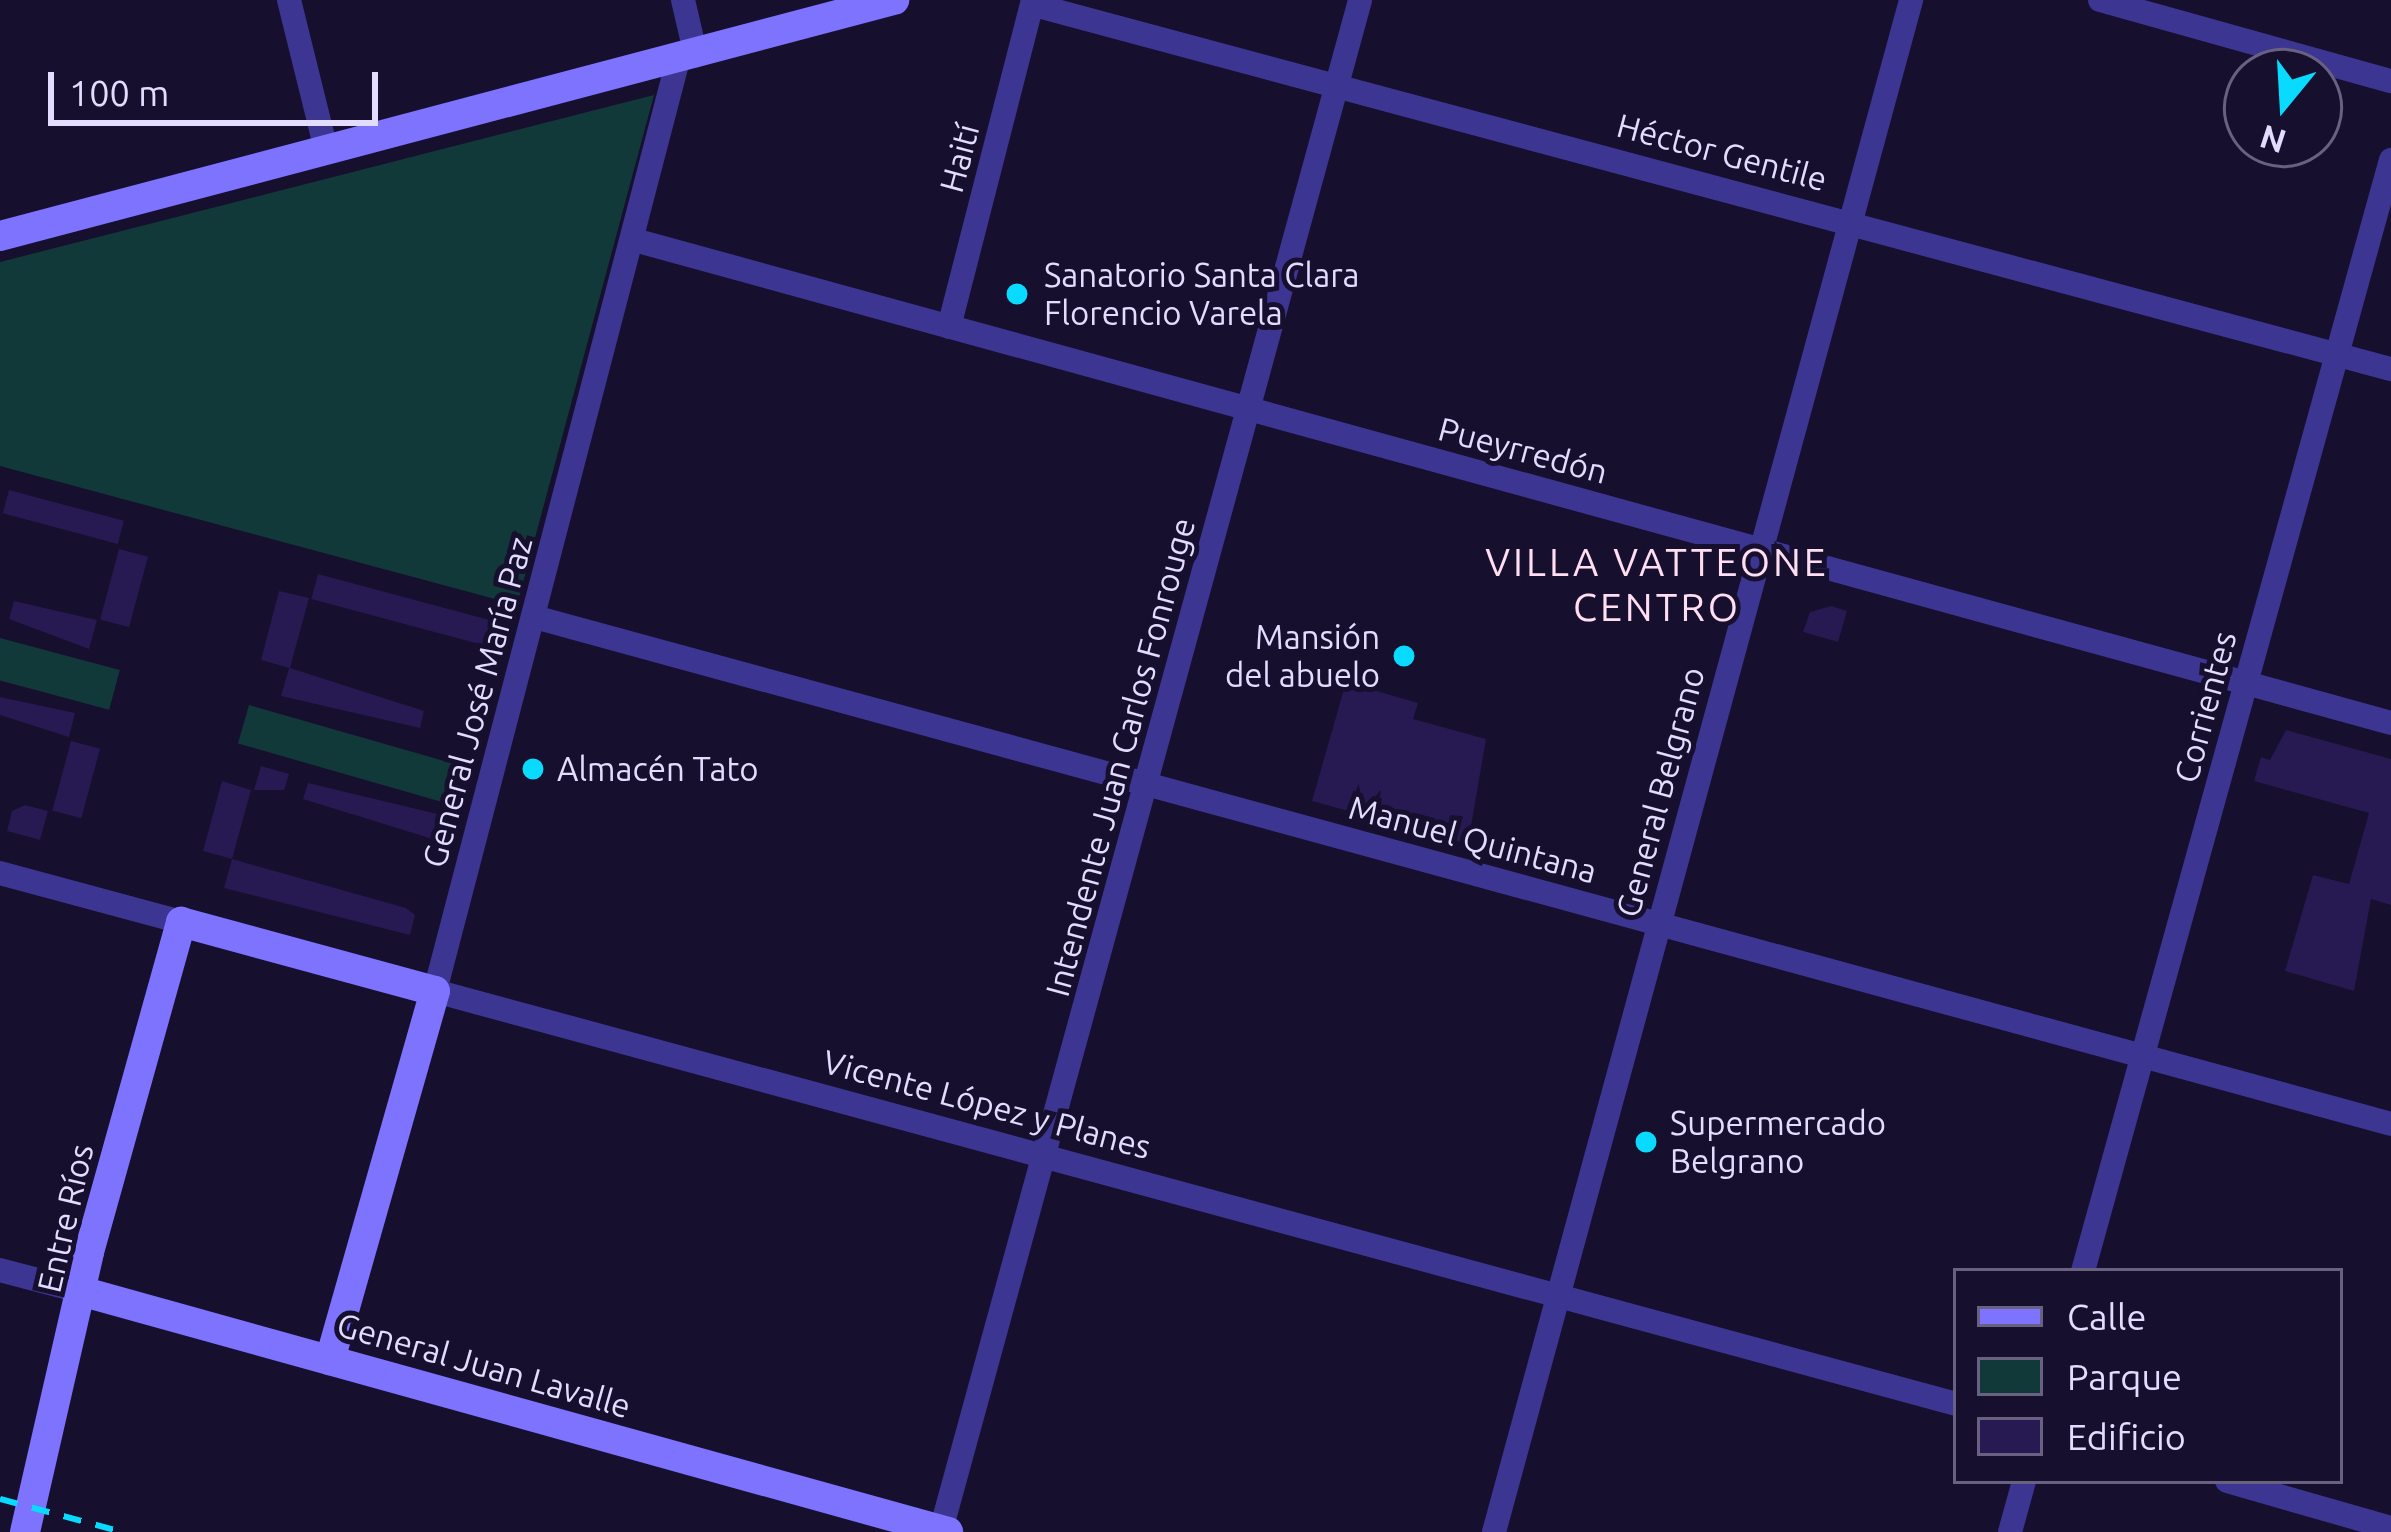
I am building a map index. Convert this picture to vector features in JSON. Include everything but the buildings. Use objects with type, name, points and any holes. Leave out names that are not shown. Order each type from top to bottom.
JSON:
[{"type":"street","points":[[289,0],[326,150]]},
{"type":"street","points":[[682,0],[687,58]]},
{"type":"street","points":[[0,236],[894,0]]},
{"type":"street","name":"Intendente Juan Carlos Fonrouge","points":[[944,1531],[1360,0]]},
{"type":"street","name":"General Belgrano","points":[[1494,1532],[1911,0]]},
{"type":"street","points":[[2100,0],[2391,81]]},
{"type":"street","name":"Héctor Gentile","points":[[1033,3],[2391,369]]},
{"type":"street","name":"Haití","points":[[949,327],[1033,3]]},
{"type":"street","name":"General José María Paz","points":[[330,1360],[538,618],[687,58]]},
{"type":"street","name":"Corrientes","points":[[2084,1268],[2391,160]]},
{"type":"street","name":"Pueyrredón","points":[[638,241],[2391,723]]},
{"type":"street","name":"Manuel Quintana","points":[[538,618],[2391,1124]]},
{"type":"street","name":"Vicente López y Planes","points":[[0,872],[1953,1403]]},
{"type":"street","name":"Entre Ríos","points":[[25,1532],[182,922]]},
{"type":"street","name":"General Juan Lavalle","points":[[0,1270],[944,1531]]},
{"type":"street","points":[[2010,1532],[2023,1484]]},
{"type":"street","points":[[2237,1484],[2391,1528]]},
{"type":"green space","points":[[654,95],[517,605],[0,466],[0,262]]},
{"type":"green space","points":[[0,638],[120,670],[109,710],[0,680]]},
{"type":"green space","points":[[249,705],[466,767],[455,806],[238,743]]},
{"type":"railway","points":[[0,1499],[122,1532]]},
{"type":"place","name":"Sanatorio Santa Clara Florencio Varela","points":[[1017,294]]},
{"type":"place","name":"Mansión del abuelo","points":[[1404,656]]},
{"type":"place","name":"Almacén Tato","points":[[533,769]]},
{"type":"place","name":"Supermercado Belgrano","points":[[1646,1142]]},
{"type":"district","name":"VILLA VATTEONE CENTRO","points":[[1657,586]]}]
